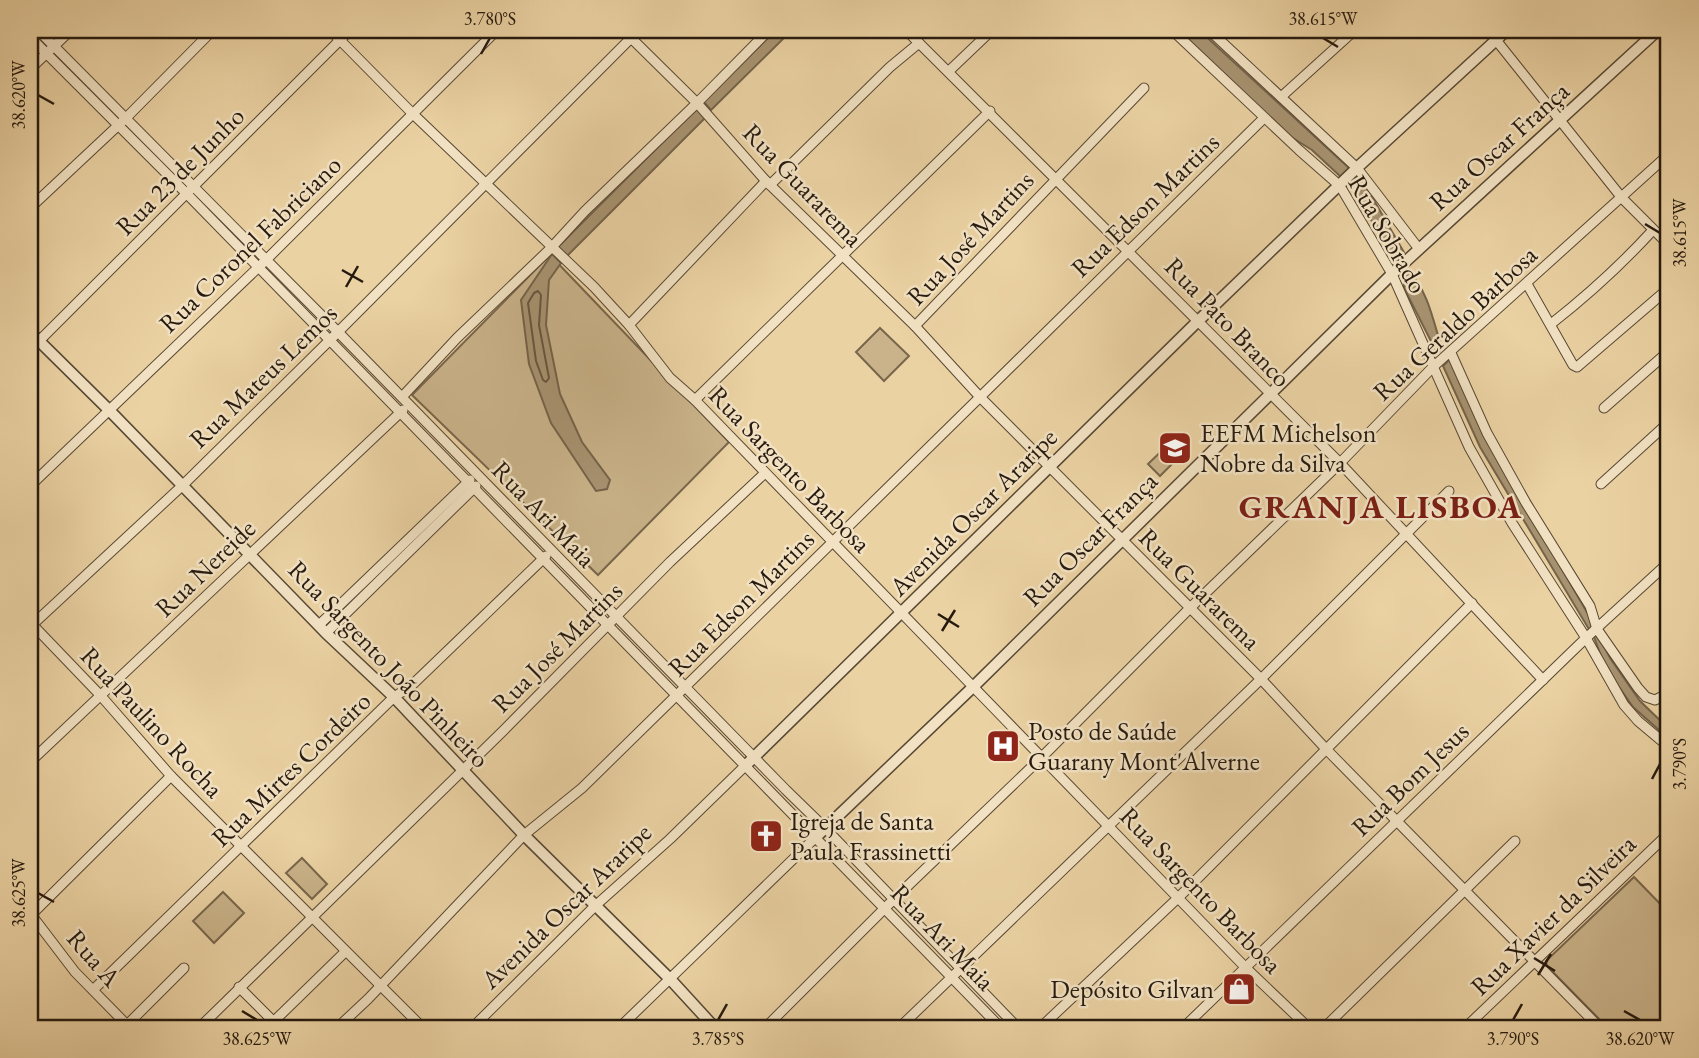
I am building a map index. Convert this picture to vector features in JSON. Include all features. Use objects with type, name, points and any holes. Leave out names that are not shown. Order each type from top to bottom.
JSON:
[{"type":"street","name":"Rua Ari Maia","points":[[38,30],[50,50]]},
{"type":"street","points":[[30,69],[71,30]]},
{"type":"street","points":[[30,208],[213,30]]},
{"type":"street","name":"Rua Sargento Barbosa","points":[[330,30],[413,114],[594,287],[670,378],[695,400],[1246,968],[1309,1028]]},
{"type":"street","name":"Rua 23 de Junho","points":[[39,341],[350,30]]},
{"type":"street","name":"Rua Coronel Fabriciano","points":[[30,486],[258,268],[497,30]]},
{"type":"street","name":"Rua Guararema","points":[[623,30],[697,103],[768,183],[915,326],[980,397],[1261,679],[1326,750],[1600,1028]]},
{"type":"street","name":"Rua Mateus Lemos","points":[[31,625],[183,485],[639,30]]},
{"type":"street","name":"Rua Nereide","points":[[30,762],[400,413],[405,401],[457,338],[769,30]]},
{"type":"street","name":"Rua Pato Branco","points":[[906,30],[1340,463],[1544,680]]},
{"type":"street","points":[[949,71],[992,30]]},
{"type":"street","name":"Rua Sobrado","points":[[1172,30],[1340,186],[1392,274],[1469,447],[1530,552],[1586,638],[1624,705],[1638,721],[1669,747]]},
{"type":"street","name":"Rua Sobrado","points":[[1209,30],[1357,168],[1419,249]]},
{"type":"street","points":[[1281,97],[1355,30]]},
{"type":"street","name":"Avenida Oscar Araripe","points":[[472,1028],[595,906],[670,839],[902,613],[1492,34],[1507,30]]},
{"type":"street","name":"Rua Oscar França","points":[[619,1028],[973,687],[1392,274],[1658,30]]},
{"type":"street","points":[[1492,34],[1622,198],[1669,245]]},
{"type":"street","name":"Rua Ari Maia","points":[[30,37],[50,50],[338,332],[685,687],[816,837],[1001,1028]]},
{"type":"street","points":[[629,326],[768,183],[890,67],[919,43]]},
{"type":"street","name":"Rua José Martins","points":[[915,326],[1144,88]]},
{"type":"street","points":[[695,400],[990,111]]},
{"type":"street","name":"Rua Edson Martins","points":[[337,1028],[524,835],[582,788],[1265,118]]},
{"type":"street","name":"Rua Geraldo Barbosa","points":[[765,1028],[1042,757],[1189,608],[1340,463],[1433,367],[1669,155]]},
{"type":"street","name":"Rua Ari Maia","points":[[191,191],[258,268],[608,626],[677,695],[825,828],[1018,1028]]},
{"type":"street","points":[[1551,324],[1600,285],[1653,230]]},
{"type":"street","points":[[1527,284],[1573,365],[1579,366],[1669,288]]},
{"type":"street","name":"Rua Sargento João Pinheiro","points":[[30,332],[110,410],[322,629],[394,697],[524,835],[671,980],[715,1028]]},
{"type":"street","points":[[1604,408],[1669,351]]},
{"type":"street","points":[[1451,353],[1487,433],[1526,503],[1590,606],[1597,629],[1642,693],[1655,699],[1669,693]]},
{"type":"street","points":[[1601,484],[1669,422]]},
{"type":"street","name":"Rua José Martins","points":[[199,1028],[670,562],[765,473]]},
{"type":"street","points":[[322,629],[479,477]]},
{"type":"street","points":[[899,1028],[1261,679],[1449,491]]},
{"type":"street","name":"Rua Mirtes Cordeiro","points":[[93,990],[394,697],[411,687],[551,552]]},
{"type":"street","name":"Rua Bom Jesus","points":[[1183,1028],[1586,638],[1669,562]]},
{"type":"street","points":[[1040,1028],[1179,897],[1472,603]]},
{"type":"street","name":"Rua Paulino Rocha","points":[[31,625],[101,696],[171,776],[423,1028]]},
{"type":"street","points":[[30,914],[171,776]]},
{"type":"street","name":"Rua Xavier da Silveira","points":[[1465,1028],[1669,833]]},
{"type":"street","points":[[1324,1028],[1515,841]]},
{"type":"street","name":"Rua A","points":[[30,914],[75,972],[129,1027]]},
{"type":"street","points":[[239,987],[273,1026],[345,952]]},
{"type":"street","points":[[129,1027],[184,968]]},
{"type":"shaded area","points":[[550,255],[729,442],[598,575],[412,395]]},
{"type":"shaded area","points":[[880,328],[909,356],[884,381],[856,352]]},
{"type":"shaded area","points":[[1171,442],[1182,454],[1160,476],[1148,464]]},
{"type":"shaded area","points":[[302,858],[327,884],[312,899],[286,873]]},
{"type":"shaded area","points":[[1634,877],[1669,913],[1669,1028],[1608,1028],[1547,966],[1546,961]]},
{"type":"shaded area","points":[[223,892],[244,913],[214,943],[193,921]]},
{"type":"water","points":[[776,30],[792,30],[711,110],[703,101]]},
{"type":"water","points":[[1177,30],[1199,30],[1349,168],[1341,177],[1312,150],[1283,132]]},
{"type":"water","points":[[698,107],[707,116],[566,257],[557,248]]},
{"type":"water","points":[[1357,176],[1364,183],[1405,254],[1396,263],[1349,185]]},
{"type":"water","points":[[552,254],[561,263],[549,280],[546,325],[560,394],[582,442],[610,480],[607,489],[596,491],[551,423],[529,364],[521,300]]},
{"type":"water","points":[[1409,272],[1416,279],[1430,308],[1442,349],[1437,353],[1404,288],[1404,277]]},
{"type":"water","points":[[1451,358],[1484,435],[1595,626],[1590,631],[1480,447],[1443,366]]},
{"type":"water","points":[[1598,634],[1610,658],[1640,701],[1669,729],[1669,739],[1633,707],[1605,667],[1594,637]]},
{"type":"place","name":"EEFM Michelson Nobre da Silva","points":[[1175,448]]},
{"type":"place","name":"Posto de Saúde Guarany Mont'Alverne","points":[[1003,746]]},
{"type":"place","name":"Igreja de Santa Paula Frassinetti","points":[[766,836]]},
{"type":"place","name":"Depósito Gilvan","points":[[1239,989]]},
{"type":"district","name":"GRANJA LISBOA","points":[[1381,506]]}]
